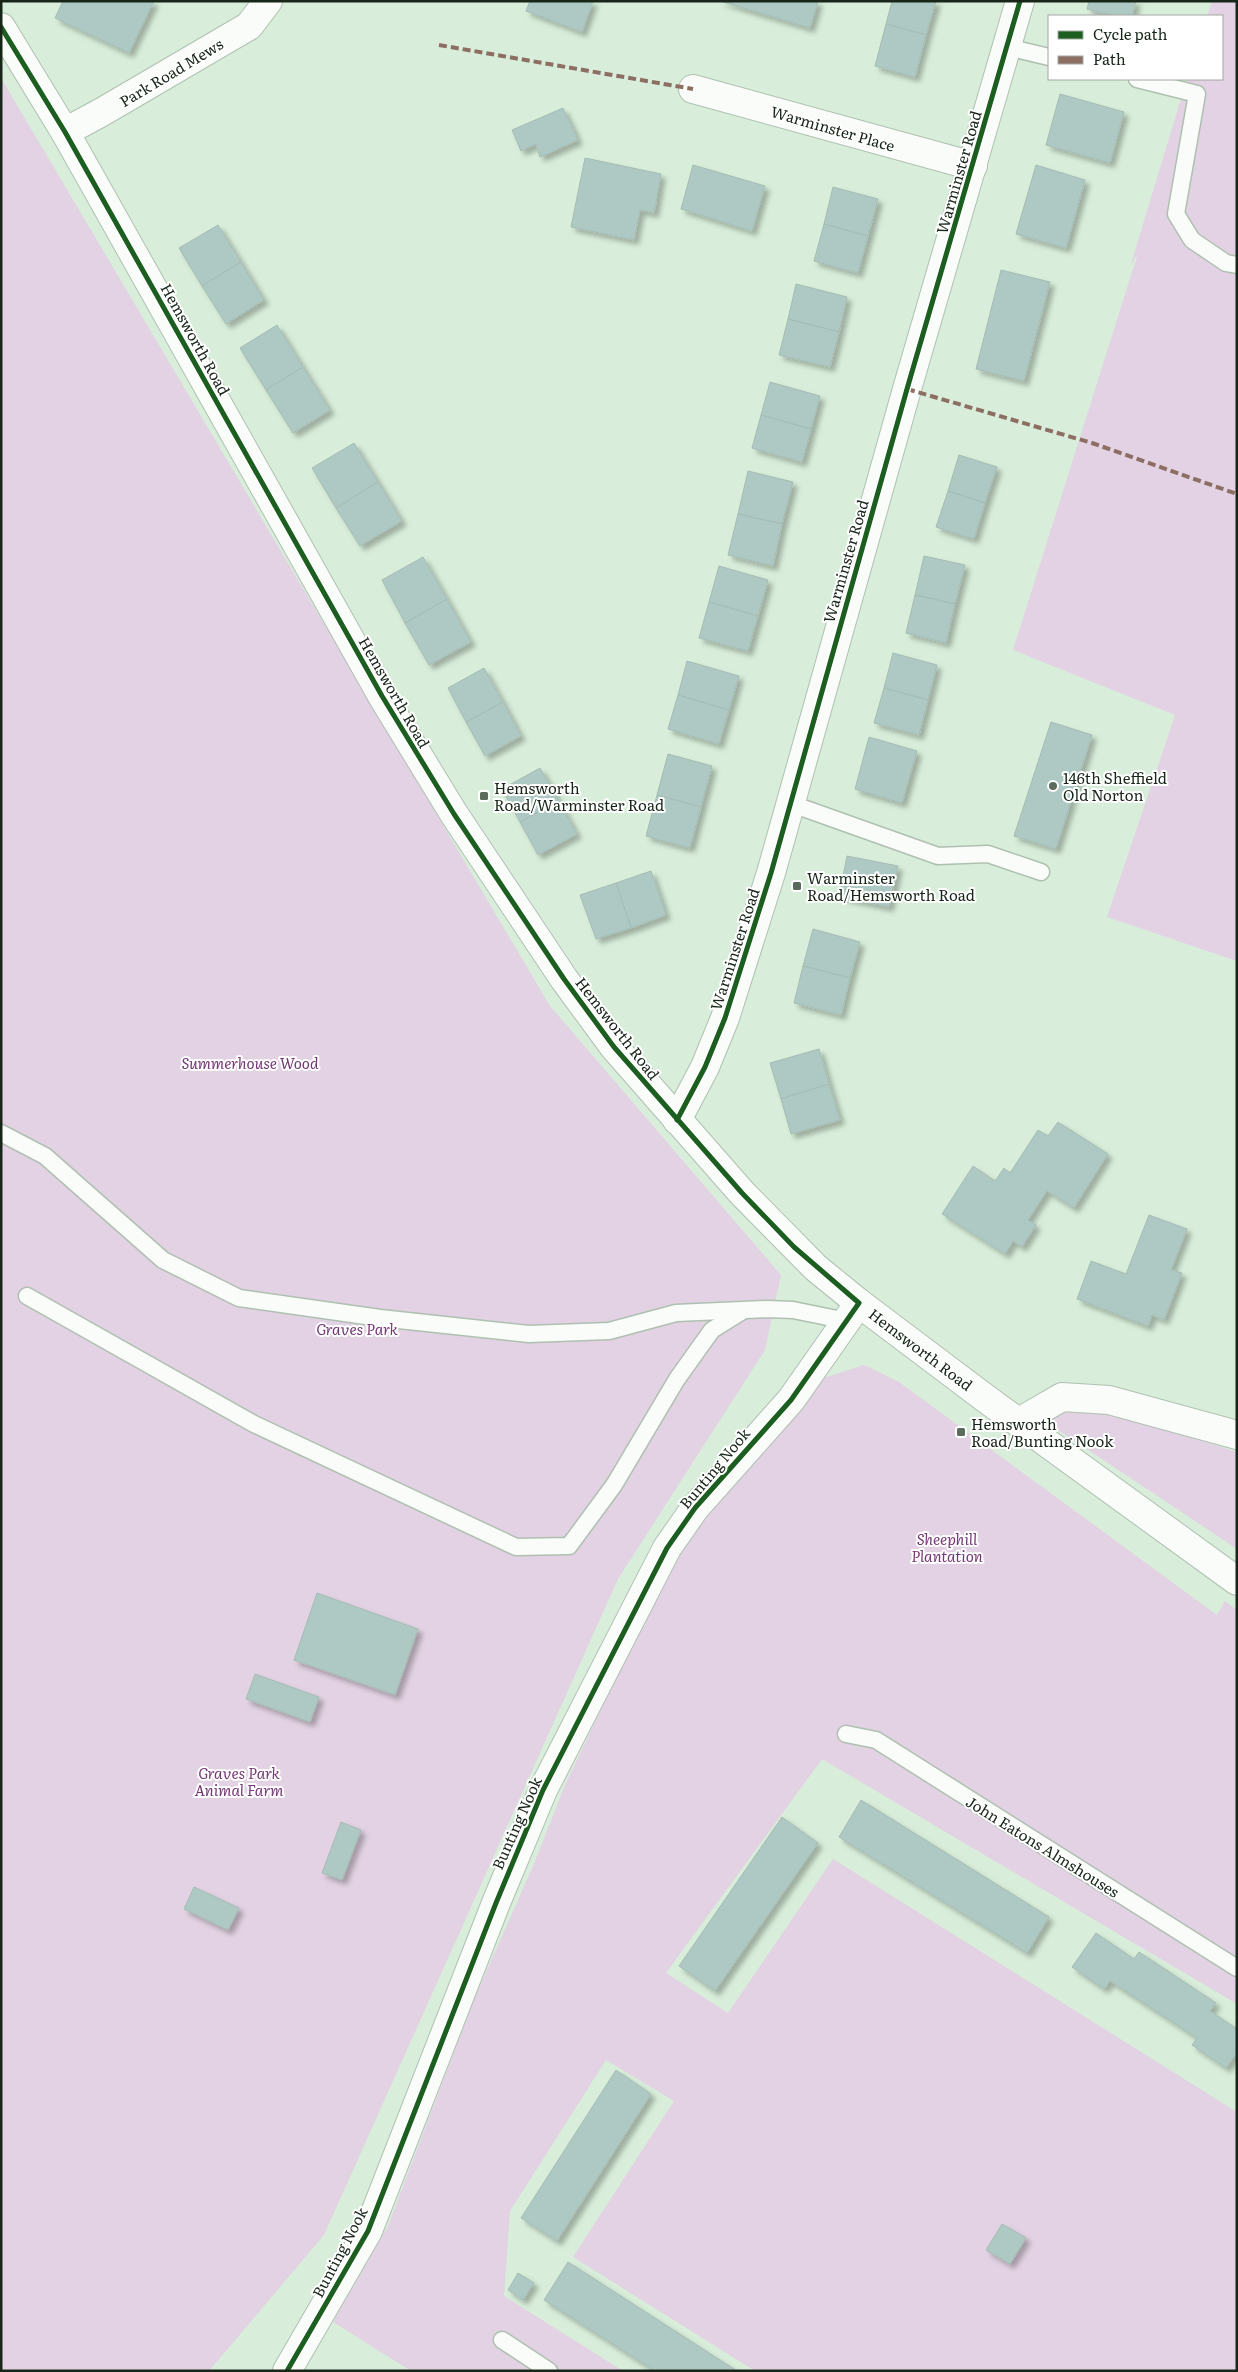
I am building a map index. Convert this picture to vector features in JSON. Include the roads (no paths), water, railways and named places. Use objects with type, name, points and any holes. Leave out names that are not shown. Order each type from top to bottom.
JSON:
[{"type":"street","name":"Park Road Mews","points":[[65,132],[248,26],[268,1]]},
{"type":"street","name":"Warminster Road","points":[[677,1120],[705,1067],[725,1018],[771,873],[789,803],[1020,1]]},
{"type":"street","name":"Hemsworth Road","points":[[1,27],[65,132],[382,696],[454,814],[586,1009],[614,1046],[677,1120],[853,1312],[1020,1422],[1237,1581]]},
{"type":"street","name":"Warminster Place","points":[[693,88],[973,166]]},
{"type":"street","name":"Bunting Nook","points":[[286,2371],[368,2231],[492,1912],[544,1790],[667,1548],[712,1489],[791,1400],[853,1312]]},
{"type":"street","points":[[1020,1422],[1062,1397],[1109,1400],[1237,1434]]},
{"type":"lane","points":[[1007,47],[1048,57]]},
{"type":"lane","points":[[1141,80],[1197,94],[1176,214],[1192,240],[1226,263],[1237,265]]},
{"type":"lane","points":[[789,803],[938,856],[988,854],[1041,872]]},
{"type":"lane","points":[[1,1133],[45,1156],[163,1260],[239,1298],[380,1318],[529,1334],[609,1331],[676,1313],[793,1310],[853,1312]]},
{"type":"lane","points":[[27,1296],[254,1424],[516,1547],[569,1546],[614,1485],[677,1379],[712,1330],[743,1311]]},
{"type":"lane","name":"John Eatons Almshouses","points":[[846,1734],[876,1740],[1237,1968]]},
{"type":"lane","points":[[502,2340],[549,2371]]},
{"type":"place","name":"146th Sheffield Old Norton","points":[[1053,786]]},
{"type":"place","name":"Hemsworth Road/Warminster Road","points":[[484,796]]},
{"type":"place","name":"Warminster Road/Hemsworth Road","points":[[797,886]]},
{"type":"place","name":"Hemsworth Road/Bunting Nook","points":[[961,1432]]},
{"type":"park label","name":"Summerhouse Wood","points":[[250,1062]]},
{"type":"park label","name":"Graves Park","points":[[357,1328]]},
{"type":"park label","name":"Sheephill Plantation","points":[[947,1546]]},
{"type":"park label","name":"Graves Park Animal Farm","points":[[239,1780]]}]
